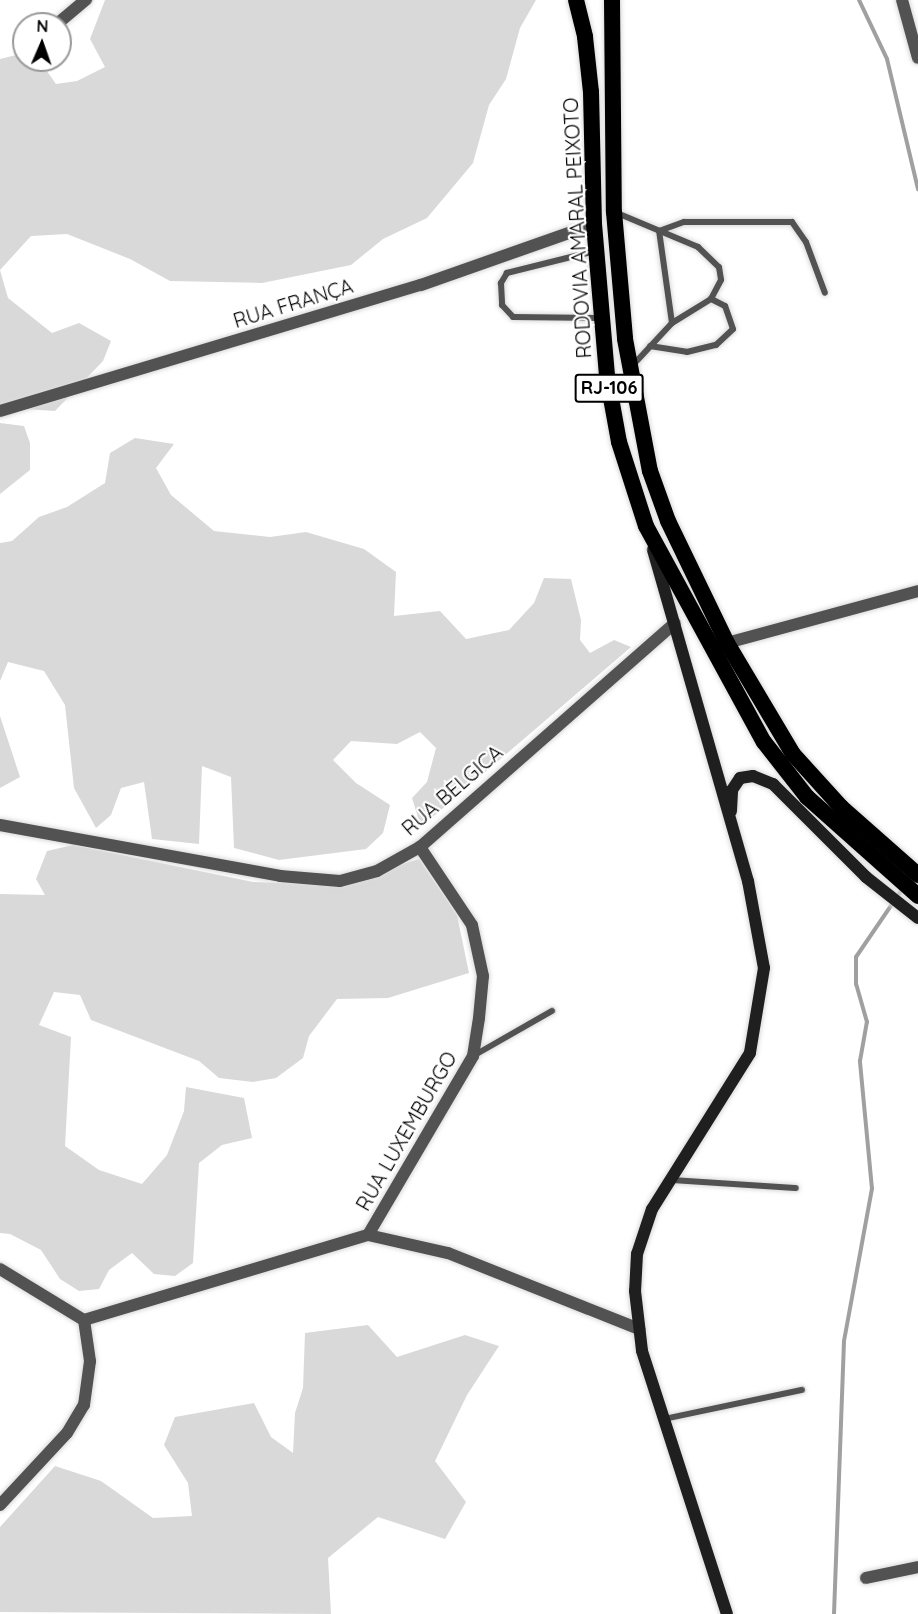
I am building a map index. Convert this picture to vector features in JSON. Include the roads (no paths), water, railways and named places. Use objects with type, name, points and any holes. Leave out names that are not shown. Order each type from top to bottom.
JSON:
[{"type":"highway","name":"RODOVIA AMARAL PEIXOTO","points":[[576,0],[581,19],[591,92],[594,224],[601,318],[619,442],[646,526],[764,742],[807,797],[909,874]]},
{"type":"highway","points":[[581,19],[582,0]]},
{"type":"highway","name":"RODOVIA AMARAL PEIXOTO","points":[[611,4],[614,212],[629,369],[650,471],[664,511],[727,643],[793,754],[841,807],[909,874],[918,896]]},
{"type":"main road","points":[[646,526],[731,821],[761,935],[762,996],[750,1053],[667,1180],[644,1229],[637,1254],[635,1291],[642,1351],[727,1614]]},
{"type":"main road","points":[[731,821],[736,781],[753,776],[766,781],[783,792],[882,891],[918,918]]},
{"type":"street","points":[[72,12],[86,0]]},
{"type":"street","points":[[902,0],[918,58]]},
{"type":"street","name":"RUA FRANÇA","points":[[0,411],[421,285],[594,224]]},
{"type":"street","points":[[727,643],[918,591]]},
{"type":"street","name":"RUA BELGICA","points":[[0,825],[317,880],[340,880],[377,871],[420,847],[675,623]]},
{"type":"street","name":"RUA LUXEMBURGO","points":[[368,1235],[473,1056],[483,976],[481,954],[472,925],[420,847]]},
{"type":"street","points":[[0,1269],[84,1320],[368,1235],[448,1253],[639,1329]]},
{"type":"street","points":[[0,1505],[67,1433],[84,1405],[90,1361],[84,1320]]},
{"type":"street","points":[[866,1578],[918,1567]]},
{"type":"lane","points":[[614,212],[711,255],[719,267],[721,280],[711,299],[672,323],[629,369]]},
{"type":"lane","points":[[659,231],[684,222],[792,222],[806,242],[825,293]]},
{"type":"lane","points":[[659,231],[672,323]]},
{"type":"lane","points":[[596,251],[507,273],[501,283],[502,305],[513,317],[601,318]]},
{"type":"lane","points":[[650,346],[687,352],[716,345],[733,329],[725,306],[711,299]]},
{"type":"lane","points":[[473,1056],[552,1011]]},
{"type":"lane","points":[[667,1180],[795,1188]]},
{"type":"lane","points":[[663,1419],[802,1390]]},
{"type":"waterway","points":[[859,0],[887,59],[918,189]]},
{"type":"waterway","points":[[834,1614],[844,1341],[872,1189],[860,1061],[867,1022],[856,984],[856,957],[903,888]]}]
